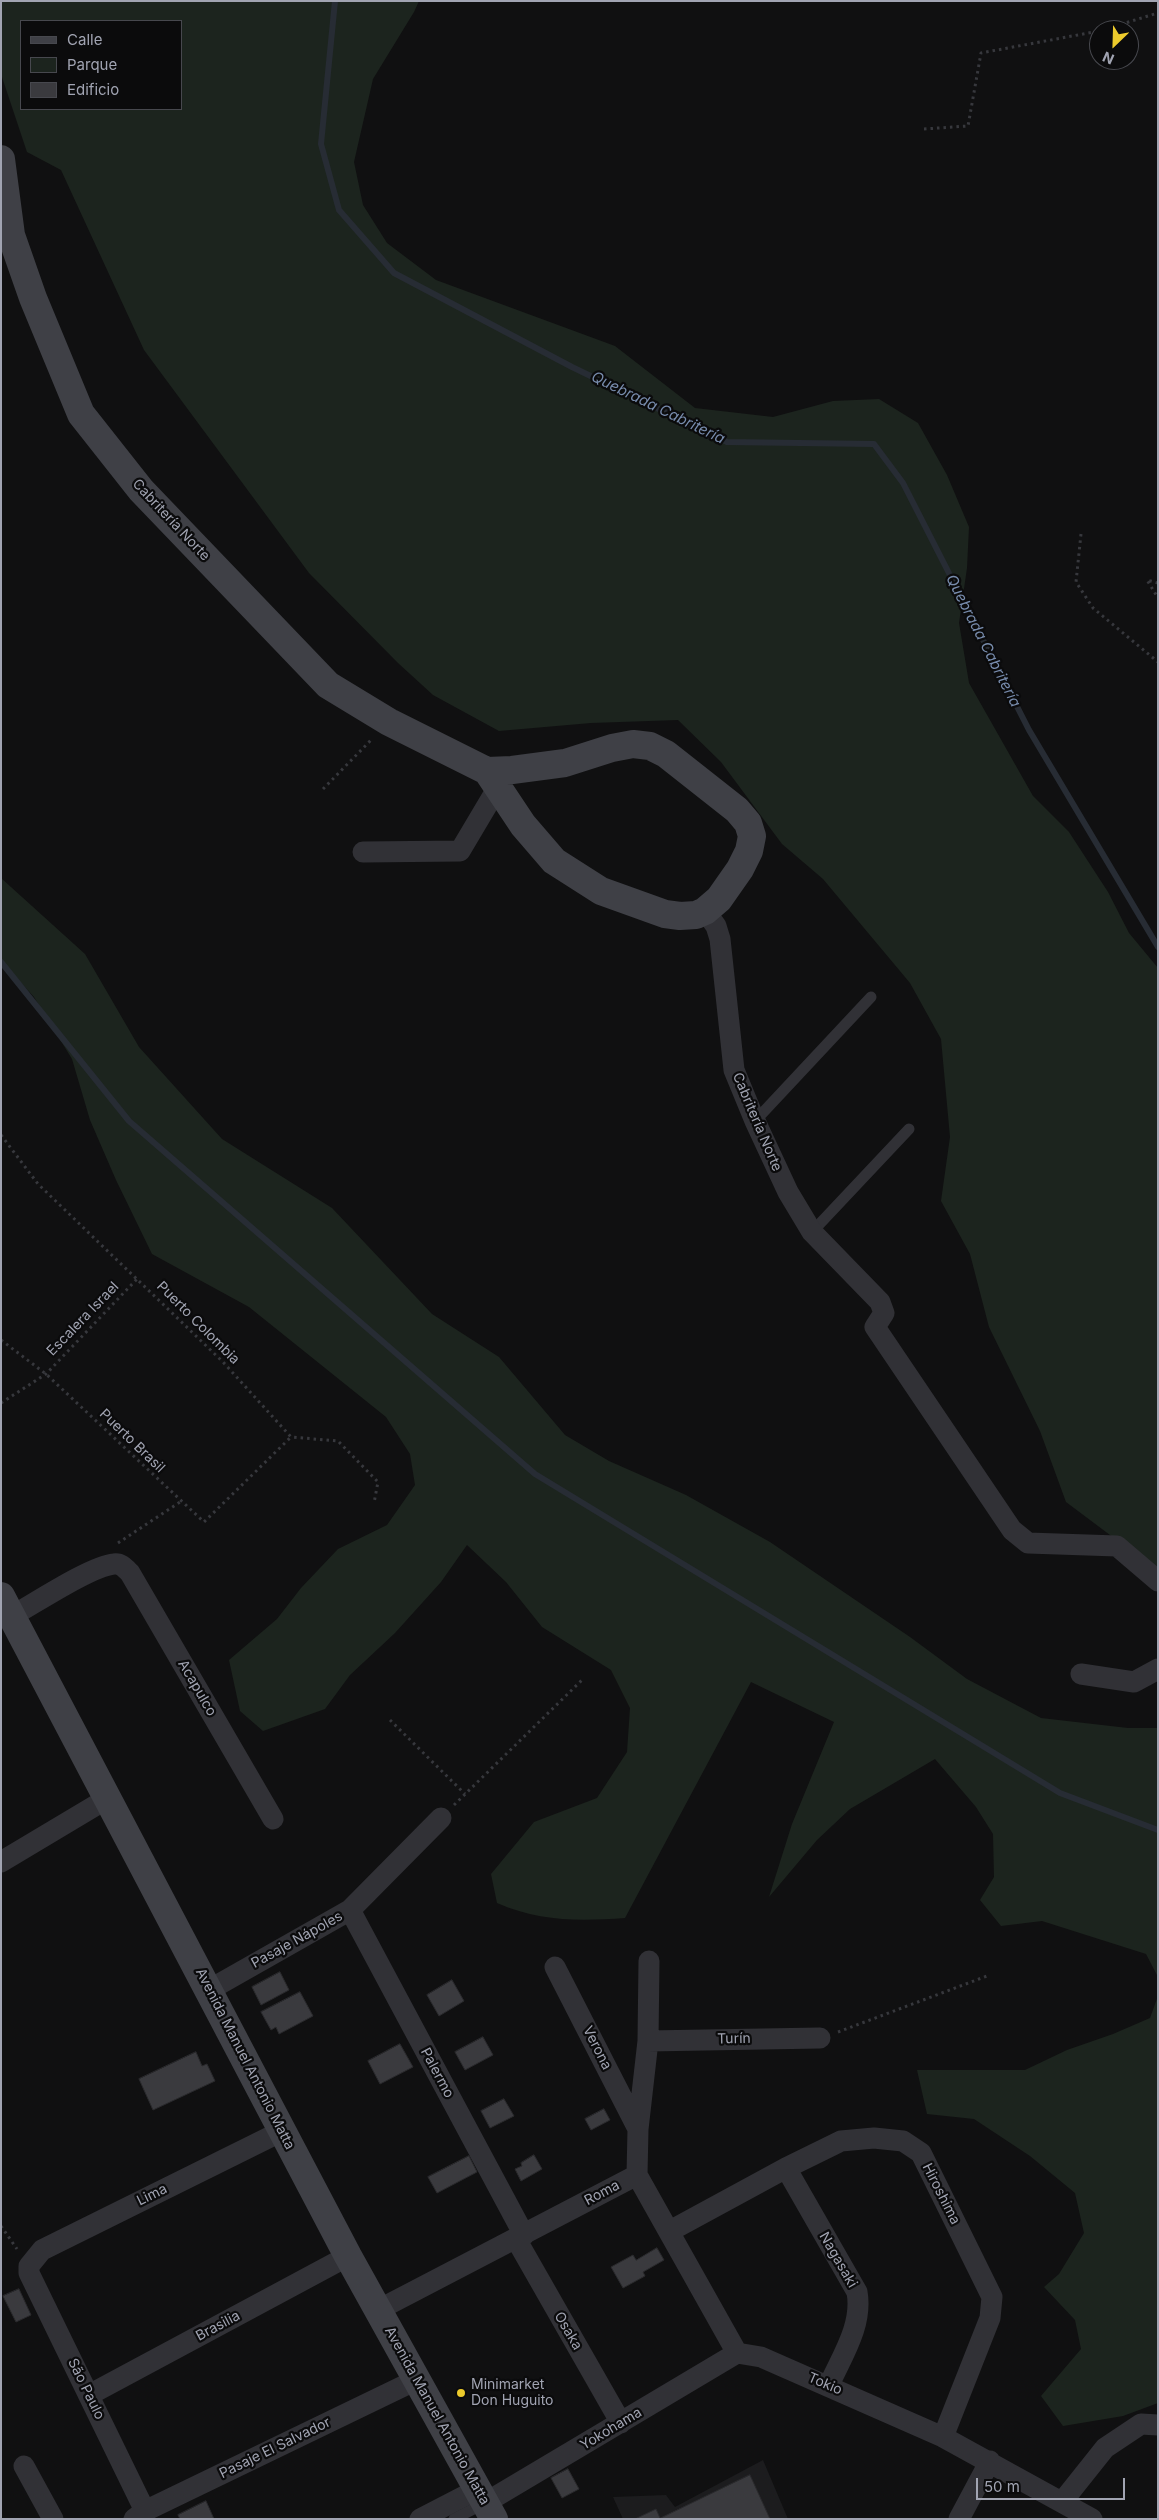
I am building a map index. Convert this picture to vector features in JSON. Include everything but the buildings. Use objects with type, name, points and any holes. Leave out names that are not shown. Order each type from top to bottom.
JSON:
[{"type":"street","name":"Cabritería Norte","points":[[1,159],[11,235],[33,298],[81,414],[141,490],[328,685],[389,722],[492,779],[512,770],[565,763],[612,748],[633,744],[650,746],[666,754],[737,810],[748,823],[752,836],[749,851],[740,869],[719,899],[705,911],[716,926],[720,939],[734,1070],[788,1192],[812,1232],[880,1302],[884,1313],[875,1327],[1012,1530],[1028,1543],[1117,1546],[1158,1581]]},
{"type":"street","points":[[363,852],[460,851],[492,779]]},
{"type":"street","points":[[492,779],[523,825],[554,861],[577,878],[601,891],[664,914],[696,915],[705,911]]},
{"type":"street","points":[[7,1606],[115,1564]]},
{"type":"street","name":"Acapulco","points":[[115,1564],[122,1566],[130,1573],[273,1819]]},
{"type":"street","name":"Avenida Manuel Antonio Matta","points":[[7,1606],[348,2256],[486,2504]]},
{"type":"street","points":[[1081,1674],[1134,1682],[1158,1669]]},
{"type":"street","points":[[1,1862],[108,1798]]},
{"type":"street","name":"Pasaje Nápoles","points":[[209,1990],[350,1910],[441,1818]]},
{"type":"street","name":"Palermo","points":[[350,1910],[520,2237]]},
{"type":"street","name":"Roma","points":[[378,2310],[636,2175],[638,2129],[648,2041],[649,1961]]},
{"type":"street","name":"Verona","points":[[555,1967],[638,2129]]},
{"type":"street","name":"Turín","points":[[648,2041],[820,2038]]},
{"type":"street","name":"Lima","points":[[29,2266],[42,2250],[282,2131]]},
{"type":"street","name":"Hiroshima","points":[[670,2231],[786,2168],[841,2141],[874,2138],[903,2141],[921,2153],[992,2297],[990,2318],[943,2437]]},
{"type":"street","name":"Nagasaki","points":[[786,2168],[857,2292],[859,2305],[857,2323],[829,2385]]},
{"type":"street","points":[[636,2175],[670,2231],[736,2353]]},
{"type":"street","name":"Osaka","points":[[520,2237],[621,2423]]},
{"type":"street","name":"Brasilia","points":[[89,2395],[348,2256]]},
{"type":"street","name":"São Paulo","points":[[29,2266],[29,2273],[89,2395],[140,2515]]},
{"type":"street","name":"Tokio","points":[[736,2353],[761,2357],[829,2385],[943,2437],[990,2461],[1092,2519]]},
{"type":"street","name":"Yokohama","points":[[420,2519],[486,2504],[736,2353]]},
{"type":"street","name":"Pasaje El Salvador","points":[[140,2515],[416,2380]]},
{"type":"street","points":[[1062,2502],[1105,2448],[1141,2424],[1158,2425]]},
{"type":"street","points":[[959,2519],[990,2461]]},
{"type":"street","points":[[24,2466],[53,2519]]},
{"type":"lane","points":[[755,1121],[870,997]]},
{"type":"lane","points":[[812,1232],[909,1129]]},
{"type":"lane","points":[[454,2519],[486,2504]]},
{"type":"path","points":[[1134,20],[1158,13]]},
{"type":"path","points":[[924,129],[968,126],[981,54],[1089,32]]},
{"type":"path","points":[[1081,534],[1076,582],[1093,608],[1158,662]]},
{"type":"path","points":[[1158,583],[1147,580],[1158,598]]},
{"type":"path","points":[[323,789],[389,722]]},
{"type":"path","name":"Puerto Colombia","points":[[1,1136],[38,1184],[222,1362],[291,1437]]},
{"type":"path","name":"Escalera Israel","points":[[46,1374],[137,1280]]},
{"type":"path","name":"Puerto Brasil","points":[[1,1340],[46,1374],[180,1502],[204,1522],[291,1437]]},
{"type":"path","points":[[1,1403],[46,1374]]},
{"type":"path","points":[[291,1437],[338,1441],[378,1482],[374,1503]]},
{"type":"path","points":[[115,1564],[112,1547],[180,1502]]},
{"type":"path","points":[[441,1818],[582,1680]]},
{"type":"path","points":[[390,1720],[465,1794]]},
{"type":"path","points":[[820,2038],[987,1976]]},
{"type":"path","points":[[1,2226],[29,2266]]},
{"type":"shaded area","points":[[763,2460],[788,2519],[623,2519],[613,2497],[666,2495],[675,2507]]},
{"type":"green space","points":[[1,1],[419,1],[373,79],[354,162],[363,205],[387,243],[436,280],[615,346],[695,408],[773,417],[833,401],[879,399],[918,423],[947,475],[969,527],[967,568],[959,623],[969,683],[1033,796],[1069,832],[1108,892],[1129,933],[1158,968],[1158,1571],[1066,1502],[1040,1431],[989,1327],[970,1254],[941,1201],[950,1137],[941,1039],[910,983],[823,879],[782,844],[721,762],[678,720],[591,723],[499,731],[433,695],[398,663],[309,573],[144,350],[61,170],[27,152],[1,74]]},
{"type":"green space","points":[[1,878],[85,954],[139,1047],[222,1139],[332,1208],[432,1314],[499,1357],[565,1435],[609,1461],[686,1495],[770,1542],[910,1637],[967,1679],[1041,1718],[1128,1728],[1158,1728],[1158,1977],[1146,1954],[1042,1921],[1001,1926],[980,1900],[994,1877],[993,1834],[976,1807],[935,1759],[850,1809],[817,1840],[769,1897],[792,1824],[834,1722],[751,1682],[625,1918],[560,1919],[529,1914],[497,1903],[491,1874],[534,1822],[597,1798],[627,1752],[630,1708],[611,1670],[542,1627],[506,1582],[467,1545],[441,1582],[395,1633],[350,1675],[325,1709],[263,1731],[240,1711],[229,1660],[277,1619],[301,1588],[338,1549],[387,1525],[415,1485],[410,1454],[386,1417],[249,1307],[152,1254],[116,1180],[90,1120],[72,1059],[34,997],[1,961]]},
{"type":"green space","points":[[1158,1996],[1158,2403],[1123,2416],[1063,2426],[1041,2396],[1081,2349],[1075,2320],[1044,2287],[1059,2274],[1084,2233],[1075,2193],[1030,2156],[974,2119],[927,2114],[917,2070],[1025,2070],[1067,2050],[1113,2034],[1150,2018]]},
{"type":"waterway","name":"Quebrada Cabritería","points":[[335,1],[321,144],[339,210],[394,273],[572,367],[727,442],[874,444],[903,483],[1029,730],[1158,947]]},
{"type":"waterway","points":[[1,962],[129,1121],[535,1474],[1060,1793],[1158,1830]]},
{"type":"place","name":"Minimarket Don Huguito","points":[[461,2393]]}]
